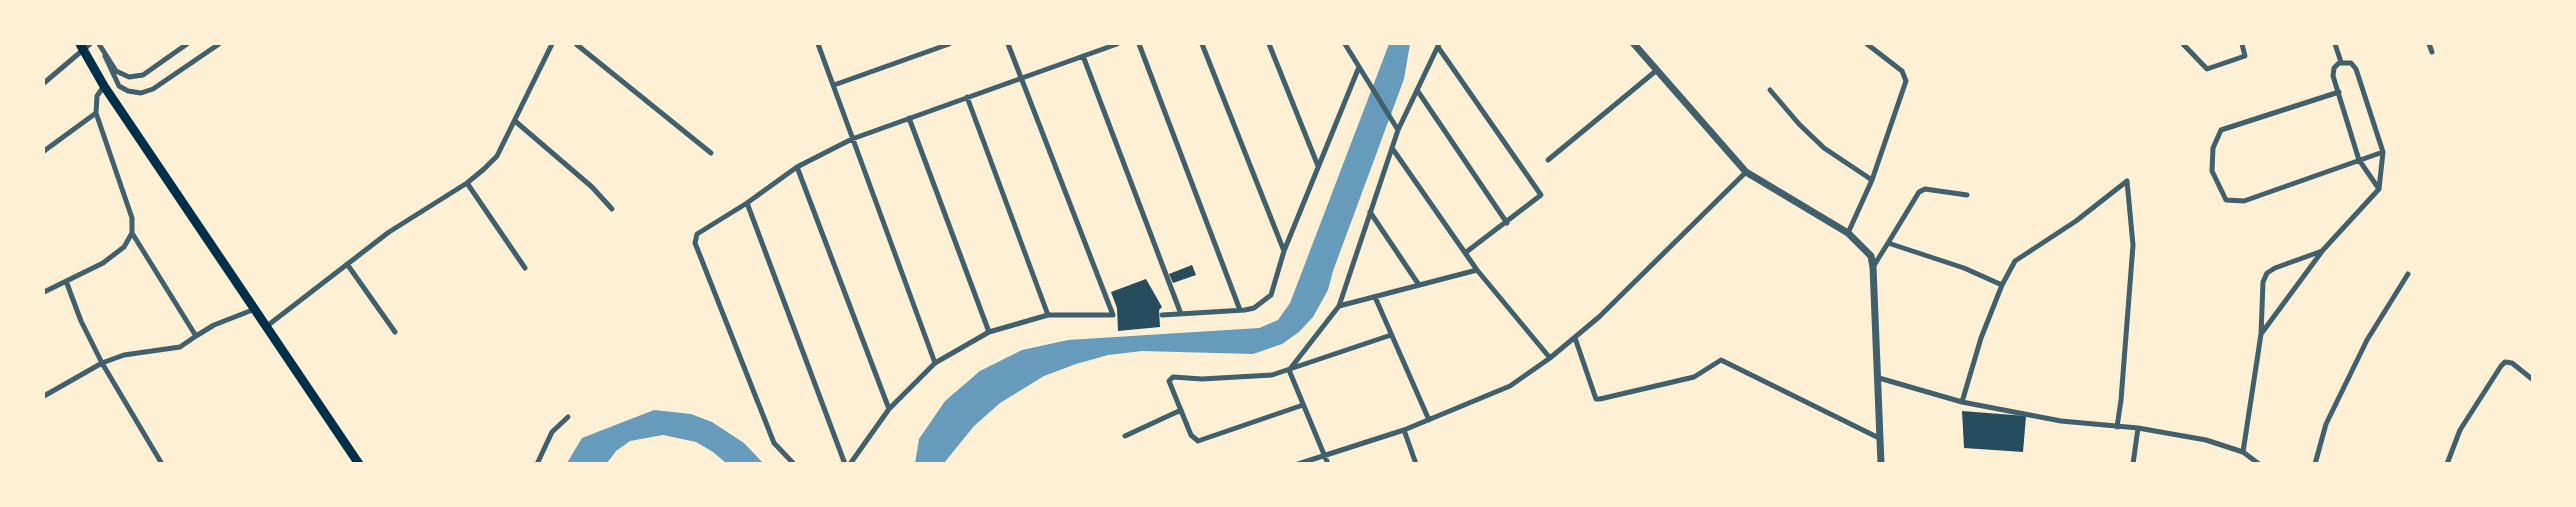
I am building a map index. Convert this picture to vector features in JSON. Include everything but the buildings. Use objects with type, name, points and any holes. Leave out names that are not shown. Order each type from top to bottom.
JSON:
[{"type":"main road","points":[[84,45],[104,86],[359,464]]},
{"type":"street","points":[[99,44],[119,86],[128,91],[141,93],[153,89],[219,44]]},
{"type":"street","points":[[105,56],[116,70],[129,77],[143,75],[187,44]]},
{"type":"street","points":[[267,326],[389,232],[467,183],[497,156],[552,44]]},
{"type":"street","points":[[576,44],[711,153]]},
{"type":"street","points":[[818,44],[935,363]]},
{"type":"street","points":[[834,85],[949,44]]},
{"type":"street","points":[[850,464],[889,409],[935,363],[989,332],[1048,315],[1113,315],[1008,44]]},
{"type":"street","points":[[794,464],[774,443],[695,243],[697,234],[747,203],[797,167],[852,139],[1117,44]]},
{"type":"street","points":[[1139,44],[1240,310]]},
{"type":"street","points":[[1202,44],[1284,251]]},
{"type":"street","points":[[1269,44],[1318,166]]},
{"type":"street","points":[[1345,44],[1398,130]]},
{"type":"street","points":[[1634,44],[1746,172],[1848,233],[1865,247],[1871,256],[1879,378],[1881,464]]},
{"type":"street","points":[[1848,233],[1872,180],[1906,81],[1902,71],[1867,44]]},
{"type":"street","points":[[2183,44],[2207,69],[2245,56],[2242,44]]},
{"type":"street","points":[[2335,44],[2341,62]]},
{"type":"street","points":[[2429,44],[2432,52]]},
{"type":"street","points":[[44,83],[84,45]]},
{"type":"street","points":[[1288,370],[1340,306],[1398,130],[1438,45]]},
{"type":"street","points":[[1438,45],[1541,193],[1540,197],[1465,253]]},
{"type":"street","points":[[1083,56],[1180,314]]},
{"type":"street","points":[[2261,334],[2323,250],[2379,189],[2383,152],[2356,69],[2351,63],[2341,62],[2332,72],[2359,160],[2379,189]]},
{"type":"street","points":[[1162,315],[1254,308],[1271,295],[1284,251],[1359,67]]},
{"type":"street","points":[[1548,159],[1657,70]]},
{"type":"street","points":[[44,292],[103,263],[124,247],[132,233],[132,218],[96,112],[97,96],[104,86]]},
{"type":"street","points":[[1417,90],[1507,223]]},
{"type":"street","points":[[1770,90],[1798,124],[1824,148],[1872,180]]},
{"type":"street","points":[[2339,92],[2221,130],[2212,148],[2212,171],[2226,200],[2244,201],[2383,152]]},
{"type":"street","points":[[967,97],[1048,315]]},
{"type":"street","points":[[44,151],[96,112]]},
{"type":"street","points":[[909,117],[989,332]]},
{"type":"street","points":[[515,121],[592,187],[612,209]]},
{"type":"street","points":[[1392,148],[1477,270],[1550,358]]},
{"type":"street","points":[[797,167],[889,409]]},
{"type":"street","points":[[1298,464],[1404,430],[1510,386],[1550,358],[1599,317],[1746,172]]},
{"type":"street","points":[[1962,402],[1981,338],[2002,285],[2015,261],[2076,221],[2127,181],[2133,245],[2117,427]]},
{"type":"street","points":[[467,183],[525,268]]},
{"type":"street","points":[[1873,267],[1919,192],[1925,189],[1967,195]]},
{"type":"street","points":[[747,203],[845,464]]},
{"type":"street","points":[[1370,212],[1419,285]]},
{"type":"street","points":[[132,233],[196,336]]},
{"type":"street","points":[[1888,243],[1964,268],[2002,285]]},
{"type":"street","points":[[2243,452],[2261,334],[2263,282],[2267,273],[2274,268],[2323,250]]},
{"type":"street","points":[[347,264],[394,332]]},
{"type":"street","points":[[1340,306],[1477,270]]},
{"type":"street","points":[[2315,464],[2331,414],[2367,340],[2408,274]]},
{"type":"street","points":[[66,281],[81,321],[102,363],[162,464]]},
{"type":"street","points":[[1375,297],[1429,420]]},
{"type":"street","points":[[44,395],[102,363],[124,355],[180,347],[214,325],[255,309]]},
{"type":"street","points":[[1304,405],[1198,441],[1193,439],[1169,381],[1173,377],[1242,378],[1272,375],[1390,335]]},
{"type":"street","points":[[1575,338],[1596,399],[1694,377],[1721,360],[1879,438]]},
{"type":"street","points":[[2447,464],[2460,430],[2501,366],[2505,363],[2512,363],[2532,379]]},
{"type":"street","points":[[1288,370],[1328,464]]},
{"type":"street","points":[[1879,378],[1962,402],[2061,421],[2138,428],[2206,441],[2243,452],[2259,464]]},
{"type":"street","points":[[1125,436],[1181,410]]},
{"type":"street","points":[[537,464],[552,432],[568,417]]},
{"type":"street","points":[[2133,464],[2138,428]]},
{"type":"street","points":[[1404,430],[1416,464]]},
{"type":"water","points":[[1389,44],[1410,44],[1404,79],[1328,290],[1313,317],[1299,332],[1282,344],[1253,354],[1142,351],[1108,355],[1076,364],[1044,376],[1000,403],[974,426],[944,463],[915,464],[919,439],[945,401],[980,371],[1022,350],[1068,340],[1259,328],[1278,320],[1290,303]]},
{"type":"water","points":[[654,410],[691,414],[712,422],[744,443],[763,463],[726,463],[696,442],[663,435],[630,441],[616,451],[607,463],[567,463],[582,438]]}]
